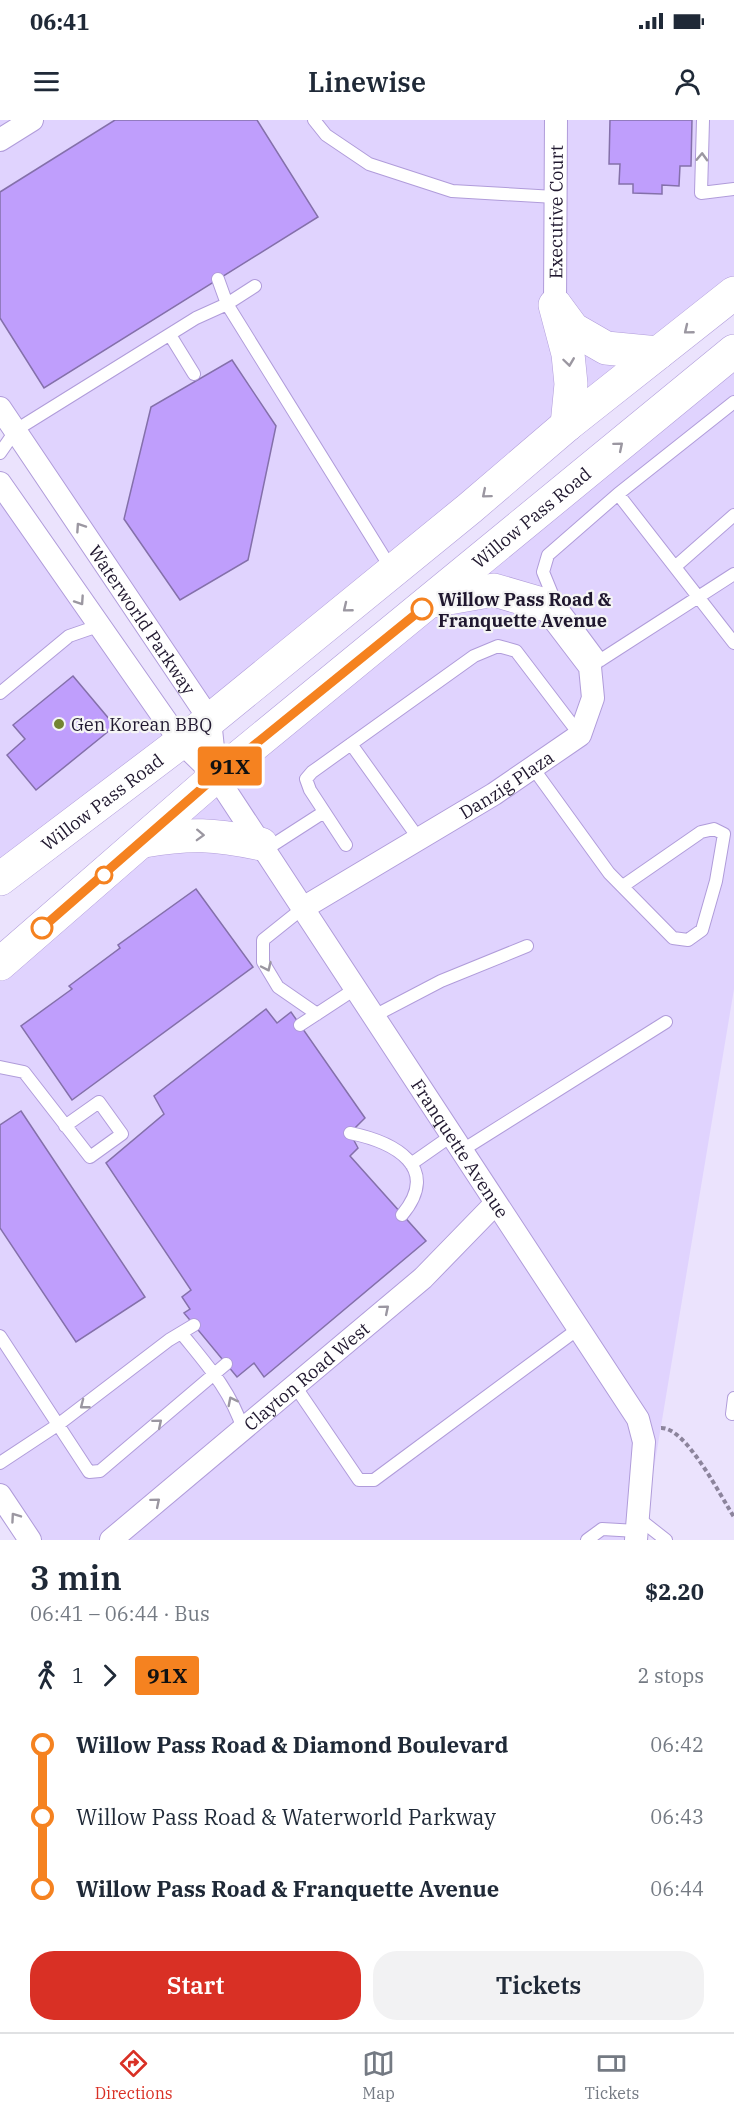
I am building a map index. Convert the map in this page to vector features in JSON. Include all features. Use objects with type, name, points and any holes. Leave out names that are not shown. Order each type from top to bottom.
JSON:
[{"type":"main road","name":"Willow Pass Road","points":[[0,879],[210,720],[567,425],[734,293]]},
{"type":"main road","points":[[555,305],[573,329],[606,348],[658,353]]},
{"type":"main road","points":[[555,305],[568,354],[571,384],[567,425]]},
{"type":"main road","name":"Willow Pass Road","points":[[0,964],[216,776],[734,351]]},
{"type":"main road","points":[[430,601],[494,590],[542,604]]},
{"type":"main road","points":[[142,842],[185,834],[231,837],[263,847]]},
{"type":"street","points":[[0,140],[32,120]]},
{"type":"street","name":"Executive Court","points":[[555,305],[556,120]]},
{"type":"street","name":"Waterworld Parkway","points":[[0,408],[210,720],[216,776]]},
{"type":"street","points":[[0,483],[180,741],[216,776]]},
{"type":"street","points":[[542,604],[595,663],[593,698],[580,735]]},
{"type":"street","name":"Danzig Plaza","points":[[303,908],[495,794],[580,735]]},
{"type":"street","name":"Franquette Avenue","points":[[216,776],[638,1419],[644,1442],[637,1530]]},
{"type":"street","name":"Clayton Road West","points":[[111,1540],[423,1278],[495,1204]]},
{"type":"street","points":[[0,1495],[30,1540]]},
{"type":"lane","points":[[314,120],[326,135],[369,164],[452,192],[555,197]]},
{"type":"lane","points":[[703,120],[701,193],[734,189]]},
{"type":"lane","points":[[218,279],[227,304],[392,571]]},
{"type":"lane","points":[[0,453],[16,430],[170,334],[227,304],[255,286]]},
{"type":"lane","points":[[170,334],[194,374]]},
{"type":"lane","points":[[734,402],[618,494],[548,555],[543,572],[552,594],[595,663],[734,574]]},
{"type":"lane","points":[[618,494],[700,596],[734,643]]},
{"type":"lane","points":[[676,566],[734,515]]},
{"type":"lane","points":[[0,693],[69,636],[98,626]]},
{"type":"lane","points":[[346,845],[310,790],[306,779],[312,772],[474,656],[498,646],[516,651],[580,735]]},
{"type":"lane","points":[[351,744],[419,839]]},
{"type":"lane","points":[[533,768],[609,873],[673,938],[688,940],[702,930],[716,880],[723,834],[714,829],[701,832],[623,886]]},
{"type":"lane","points":[[263,847],[324,812]]},
{"type":"lane","points":[[303,908],[263,940],[263,962],[278,987],[317,1014]]},
{"type":"lane","points":[[374,1016],[441,981],[527,946]]},
{"type":"lane","points":[[300,1025],[356,989]]},
{"type":"lane","points":[[411,1164],[456,1143],[666,1023]]},
{"type":"lane","points":[[0,1067],[24,1072],[65,1126],[90,1157],[125,1139],[99,1102],[65,1126]]},
{"type":"lane","points":[[350,1133],[371,1137],[388,1145],[411,1164],[419,1175],[419,1187],[413,1202],[402,1215]]},
{"type":"lane","points":[[0,1462],[59,1424],[169,1340],[194,1325]]},
{"type":"lane","points":[[295,1386],[359,1480],[374,1480],[578,1329]]},
{"type":"lane","points":[[182,1334],[216,1375],[234,1403],[243,1430]]},
{"type":"lane","points":[[0,1336],[89,1472],[100,1472],[216,1375],[226,1364]]},
{"type":"lane","points":[[732,1414],[734,1398]]},
{"type":"lane","points":[[587,1540],[602,1529],[637,1530],[666,1540]]},
{"type":"path","points":[[642,1429],[669,1428],[683,1438],[734,1517]]},
{"type":"shaded area","points":[[0,120],[734,120],[734,293],[210,720],[0,408]]},
{"type":"shaded area","points":[[734,351],[734,989],[642,1540],[30,1540],[0,1495],[0,964]]},
{"type":"shaded area","points":[[0,483],[180,741],[0,879]]},
{"type":"building","points":[[115,120],[257,120],[318,217],[44,388],[0,318],[0,192]]},
{"type":"building","points":[[610,120],[692,120],[691,166],[680,166],[679,186],[662,185],[662,194],[633,193],[633,184],[619,184],[620,164],[609,164]]},
{"type":"building","points":[[232,360],[276,426],[248,560],[180,600],[124,519],[151,407]]},
{"type":"building","points":[[73,676],[115,726],[36,790],[7,755],[25,739],[13,725]]},
{"type":"building","points":[[196,889],[253,967],[72,1100],[21,1026],[72,989],[69,986],[120,948],[118,945]]},
{"type":"building","points":[[266,1009],[277,1023],[291,1012],[365,1118],[350,1133],[358,1148],[350,1156],[426,1241],[264,1377],[254,1363],[237,1377],[184,1313],[190,1309],[182,1297],[191,1290],[106,1163],[164,1114],[154,1096]]},
{"type":"building","points":[[21,1111],[145,1297],[76,1342],[0,1228],[0,1125]]},
{"type":"bus line","name":"91X","points":[[42,928],[216,776],[422,609]]},
{"type":"place","name":"Willow Pass Road & Franquette Avenue","points":[[422,609]]},
{"type":"place","name":"Gen Korean BBQ","points":[[59,724]]}]
